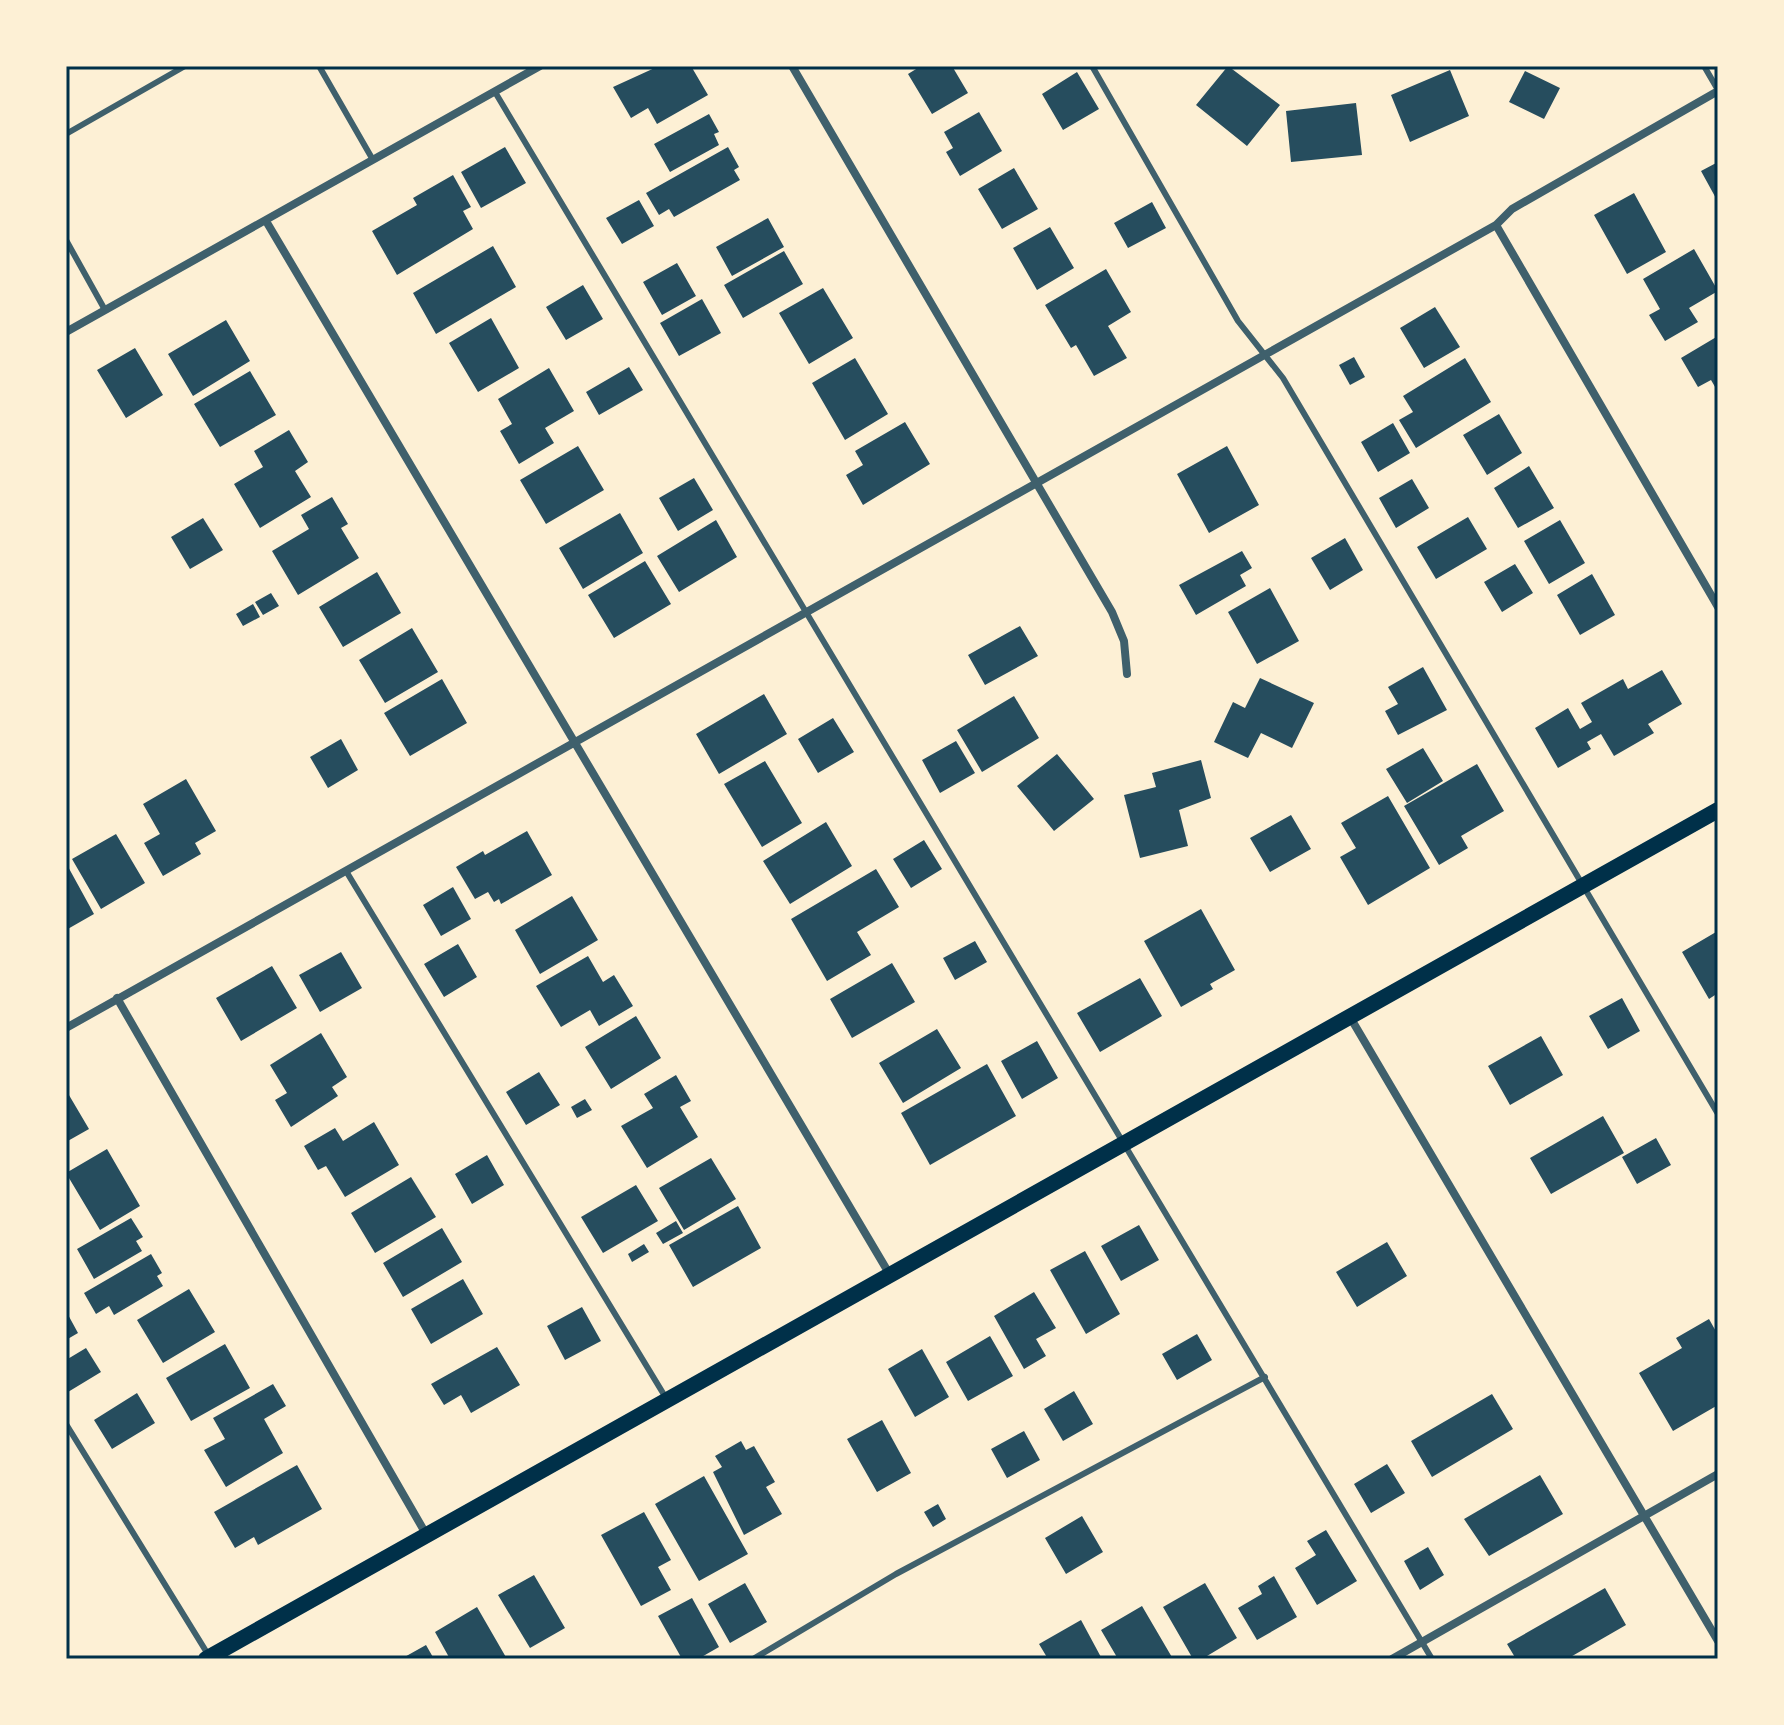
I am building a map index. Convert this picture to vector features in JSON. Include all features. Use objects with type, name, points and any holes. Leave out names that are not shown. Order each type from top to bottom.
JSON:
[{"type":"main road","points":[[208,1658],[1718,810]]},
{"type":"street","points":[[66,332],[540,66]]},
{"type":"street","points":[[792,66],[1117,621],[1124,641],[1127,674]]},
{"type":"street","points":[[66,1028],[1496,225],[1512,209],[1718,91]]},
{"type":"street","points":[[266,221],[891,1276]]},
{"type":"street","points":[[1496,225],[1718,607]]},
{"type":"street","points":[[117,998],[426,1534]]},
{"type":"street","points":[[1350,1017],[1718,1641]]},
{"type":"street","points":[[1392,1659],[1718,1474]]},
{"type":"lane","points":[[66,134],[185,66]]},
{"type":"lane","points":[[319,66],[373,160]]},
{"type":"lane","points":[[1092,66],[1238,321],[1291,392],[1718,1114]]},
{"type":"lane","points":[[1704,66],[1718,91]]},
{"type":"lane","points":[[495,92],[1432,1659]]},
{"type":"lane","points":[[66,240],[105,310]]},
{"type":"lane","points":[[346,871],[668,1400]]},
{"type":"lane","points":[[753,1659],[896,1574],[1265,1377]]},
{"type":"lane","points":[[66,1424],[208,1658]]},
{"type":"building","points":[[659,66],[691,66],[708,95],[657,124],[648,108],[631,118],[613,87]]},
{"type":"building","points":[[921,66],[952,66],[968,93],[932,114],[908,74]]},
{"type":"building","points":[[1228,66],[1280,105],[1247,146],[1196,105]]},
{"type":"building","points":[[1450,70],[1469,116],[1410,142],[1391,95]]},
{"type":"building","points":[[1525,71],[1560,88],[1544,119],[1509,102]]},
{"type":"building","points":[[1077,72],[1099,109],[1063,130],[1042,94]]},
{"type":"building","points":[[1356,103],[1362,155],[1291,162],[1286,111]]},
{"type":"building","points":[[979,112],[1002,151],[960,176],[946,152],[953,148],[944,132]]},
{"type":"building","points":[[709,114],[719,132],[714,134],[719,145],[670,172],[654,144]]},
{"type":"building","points":[[505,147],[526,183],[481,208],[461,172]]},
{"type":"building","points":[[728,147],[739,167],[734,170],[740,180],[674,217],[669,209],[659,215],[646,193]]},
{"type":"building","points":[[1718,162],[1718,202],[1701,171]]},
{"type":"building","points":[[1014,168],[1038,209],[1002,229],[978,189]]},
{"type":"building","points":[[453,175],[471,207],[463,211],[473,229],[397,275],[372,231],[417,205],[413,198]]},
{"type":"building","points":[[1634,193],[1666,252],[1627,274],[1594,215]]},
{"type":"building","points":[[639,200],[654,226],[622,244],[606,218]]},
{"type":"building","points":[[1152,202],[1166,228],[1128,248],[1114,223]]},
{"type":"building","points":[[768,218],[784,247],[732,276],[716,247]]},
{"type":"building","points":[[1050,227],[1074,268],[1037,290],[1013,248]]},
{"type":"building","points":[[493,246],[516,287],[436,334],[413,293]]},
{"type":"building","points":[[1694,249],[1718,291],[1689,308],[1698,322],[1665,341],[1649,315],[1660,309],[1643,279]]},
{"type":"building","points":[[784,251],[803,284],[743,318],[724,285]]},
{"type":"building","points":[[677,263],[696,296],[662,315],[643,282]]},
{"type":"building","points":[[1106,269],[1131,312],[1108,326],[1127,358],[1094,376],[1076,345],[1071,348],[1045,305]]},
{"type":"building","points":[[583,285],[603,319],[566,340],[546,307]]},
{"type":"building","points":[[823,288],[853,338],[809,364],[779,313]]},
{"type":"building","points":[[702,299],[721,333],[679,356],[660,323]]},
{"type":"building","points":[[1435,307],[1460,347],[1424,368],[1400,328]]},
{"type":"building","points":[[491,318],[519,368],[478,392],[449,343]]},
{"type":"building","points":[[226,320],[250,361],[193,396],[168,354]]},
{"type":"building","points":[[1718,336],[1718,392],[1711,380],[1698,387],[1681,358]]},
{"type":"building","points":[[135,348],[163,395],[126,418],[97,370]]},
{"type":"building","points":[[1354,357],[1365,377],[1350,385],[1339,365]]},
{"type":"building","points":[[855,358],[888,414],[845,440],[812,383]]},
{"type":"building","points":[[1465,358],[1491,402],[1416,448],[1399,420],[1413,412],[1403,396]]},
{"type":"building","points":[[629,367],[643,390],[599,415],[586,392]]},
{"type":"building","points":[[549,368],[574,411],[545,428],[554,443],[519,464],[500,431],[512,424],[498,399]]},
{"type":"building","points":[[250,371],[276,415],[220,447],[194,404]]},
{"type":"building","points":[[1499,414],[1522,453],[1487,475],[1463,435]]},
{"type":"building","points":[[905,422],[930,464],[863,505],[846,475],[863,465],[855,451]]},
{"type":"building","points":[[1393,423],[1410,453],[1378,472],[1361,442]]},
{"type":"building","points":[[289,430],[308,462],[295,471],[311,497],[260,528],[234,484],[263,467],[254,451]]},
{"type":"building","points":[[578,446],[604,490],[546,524],[520,480]]},
{"type":"building","points":[[1227,446],[1259,505],[1209,533],[1177,474]]},
{"type":"building","points":[[1529,466],[1554,508],[1518,528],[1494,488]]},
{"type":"building","points":[[694,478],[713,510],[678,531],[659,498]]},
{"type":"building","points":[[1412,479],[1429,508],[1396,528],[1379,498]]},
{"type":"building","points":[[332,497],[348,524],[341,528],[359,558],[298,595],[272,551],[309,529],[301,515]]},
{"type":"building","points":[[620,513],[643,553],[583,589],[559,548]]},
{"type":"building","points":[[1468,517],[1487,549],[1436,579],[1417,547]]},
{"type":"building","points":[[203,518],[223,550],[190,569],[171,537]]},
{"type":"building","points":[[716,520],[737,557],[679,592],[657,556]]},
{"type":"building","points":[[1560,520],[1585,563],[1549,584],[1524,541]]},
{"type":"building","points":[[1345,538],[1363,570],[1330,590],[1311,558]]},
{"type":"building","points":[[1242,551],[1252,568],[1240,575],[1246,586],[1196,615],[1179,585]]},
{"type":"building","points":[[645,561],[671,604],[614,638],[588,595]]},
{"type":"building","points":[[1515,564],[1533,593],[1502,612],[1484,582]]},
{"type":"building","points":[[377,572],[401,613],[343,647],[319,607]]},
{"type":"building","points":[[1592,574],[1615,615],[1580,635],[1557,595]]},
{"type":"building","points":[[1270,588],[1299,641],[1257,664],[1228,612]]},
{"type":"building","points":[[271,593],[279,606],[263,615],[255,602]]},
{"type":"building","points":[[253,604],[260,617],[243,626],[236,614]]},
{"type":"building","points":[[1020,626],[1038,656],[985,685],[968,655]]},
{"type":"building","points":[[412,628],[438,672],[385,703],[359,660]]},
{"type":"building","points":[[1423,667],[1447,710],[1398,735],[1385,711],[1398,704],[1388,687]]},
{"type":"building","points":[[1662,670],[1682,704],[1648,724],[1654,733],[1614,756],[1601,734],[1587,742],[1591,749],[1558,768],[1535,728],[1568,708],[1580,729],[1592,722],[1581,703],[1623,679],[1628,689]]},
{"type":"building","points":[[1260,678],[1314,703],[1292,748],[1261,733],[1248,758],[1214,742],[1233,702],[1245,708]]},
{"type":"building","points":[[442,679],[467,723],[410,756],[384,713]]},
{"type":"building","points":[[764,694],[787,734],[719,774],[696,734]]},
{"type":"building","points":[[1014,696],[1039,738],[982,772],[957,730]]},
{"type":"building","points":[[833,718],[854,752],[818,773],[798,739]]},
{"type":"building","points":[[341,739],[358,770],[328,788],[310,757]]},
{"type":"building","points":[[956,741],[975,773],[940,793],[922,760]]},
{"type":"building","points":[[1423,748],[1443,781],[1407,803],[1386,769]]},
{"type":"building","points":[[1057,754],[1094,799],[1054,831],[1017,786]]},
{"type":"building","points":[[1201,760],[1211,798],[1179,810],[1188,846],[1140,858],[1124,795],[1156,787],[1152,773]]},
{"type":"building","points":[[765,761],[802,823],[762,847],[724,784]]},
{"type":"building","points":[[1477,764],[1504,811],[1461,836],[1468,848],[1439,865],[1404,806]]},
{"type":"building","points":[[186,779],[216,831],[195,843],[201,854],[163,876],[144,843],[160,834],[143,804]]},
{"type":"building","points":[[1388,796],[1430,868],[1368,905],[1340,857],[1356,848],[1341,823]]},
{"type":"building","points":[[1291,815],[1311,849],[1270,872],[1250,838]]},
{"type":"building","points":[[826,822],[852,866],[790,904],[763,861]]},
{"type":"building","points":[[527,831],[552,875],[501,904],[499,899],[494,902],[488,892],[475,899],[456,867],[483,851],[485,855]]},
{"type":"building","points":[[116,834],[145,883],[101,909],[72,859]]},
{"type":"building","points":[[924,840],[942,869],[911,888],[893,859]]},
{"type":"building","points":[[66,863],[94,914],[66,930]]},
{"type":"building","points":[[876,869],[899,907],[857,932],[871,955],[827,981],[791,919]]},
{"type":"building","points":[[453,887],[471,919],[441,936],[423,905]]},
{"type":"building","points":[[572,896],[598,940],[540,974],[515,930]]},
{"type":"building","points":[[1201,909],[1235,970],[1210,984],[1213,989],[1181,1007],[1144,941]]},
{"type":"building","points":[[1716,932],[1718,993],[1709,999],[1682,952]]},
{"type":"building","points":[[975,941],[987,962],[955,980],[943,958]]},
{"type":"building","points":[[458,944],[477,977],[444,997],[424,964]]},
{"type":"building","points":[[341,952],[362,988],[320,1012],[299,975]]},
{"type":"building","points":[[588,956],[603,982],[614,975],[633,1006],[599,1026],[590,1010],[561,1027],[536,986]]},
{"type":"building","points":[[892,963],[915,1002],[852,1038],[830,999]]},
{"type":"building","points":[[272,966],[297,1008],[241,1041],[216,998]]},
{"type":"building","points":[[1140,978],[1162,1016],[1100,1052],[1077,1013]]},
{"type":"building","points":[[1622,998],[1640,1031],[1608,1049],[1589,1016]]},
{"type":"building","points":[[636,1016],[661,1058],[611,1089],[585,1047]]},
{"type":"building","points":[[937,1029],[961,1068],[903,1103],[879,1063]]},
{"type":"building","points":[[321,1033],[347,1077],[332,1087],[338,1096],[291,1127],[275,1100],[287,1093],[270,1065]]},
{"type":"building","points":[[1541,1036],[1563,1075],[1510,1105],[1488,1066]]},
{"type":"building","points":[[1037,1041],[1058,1078],[1022,1099],[1001,1061]]},
{"type":"building","points":[[987,1064],[1016,1116],[930,1165],[901,1113]]},
{"type":"building","points":[[539,1072],[560,1105],[526,1125],[506,1092]]},
{"type":"building","points":[[676,1075],[691,1101],[680,1107],[698,1137],[647,1168],[621,1126],[653,1108],[644,1094]]},
{"type":"building","points":[[66,1090],[89,1129],[66,1142]]},
{"type":"building","points":[[585,1099],[592,1110],[577,1118],[571,1107]]},
{"type":"building","points":[[1603,1116],[1624,1153],[1551,1194],[1530,1158]]},
{"type":"building","points":[[374,1122],[399,1165],[345,1197],[326,1166],[318,1170],[304,1146],[335,1128],[343,1141]]},
{"type":"building","points":[[1656,1138],[1671,1165],[1637,1184],[1622,1157]]},
{"type":"building","points":[[107,1149],[140,1206],[100,1230],[66,1173]]},
{"type":"building","points":[[487,1155],[504,1185],[472,1204],[455,1174]]},
{"type":"building","points":[[711,1158],[736,1199],[684,1230],[659,1188]]},
{"type":"building","points":[[411,1177],[436,1217],[375,1253],[351,1213]]},
{"type":"building","points":[[636,1185],[658,1221],[603,1253],[581,1217]]},
{"type":"building","points":[[738,1206],[761,1248],[693,1287],[669,1245]]},
{"type":"building","points":[[131,1218],[143,1237],[136,1241],[142,1251],[94,1279],[77,1249]]},
{"type":"building","points":[[676,1221],[683,1233],[663,1244],[656,1233]]},
{"type":"building","points":[[1139,1225],[1159,1260],[1121,1281],[1101,1246]]},
{"type":"building","points":[[442,1228],[462,1262],[403,1297],[383,1263]]},
{"type":"building","points":[[1387,1242],[1407,1276],[1357,1307],[1336,1272]]},
{"type":"building","points":[[644,1244],[649,1252],[632,1262],[628,1254]]},
{"type":"building","points":[[1085,1251],[1120,1314],[1086,1334],[1050,1270]]},
{"type":"building","points":[[151,1254],[162,1273],[157,1276],[163,1286],[114,1315],[109,1306],[96,1314],[84,1293]]},
{"type":"building","points":[[463,1279],[483,1314],[431,1344],[411,1309]]},
{"type":"building","points":[[189,1289],[215,1332],[163,1363],[137,1320]]},
{"type":"building","points":[[1034,1292],[1056,1328],[1036,1339],[1046,1356],[1024,1369],[994,1316]]},
{"type":"building","points":[[582,1307],[601,1341],[565,1360],[547,1326]]},
{"type":"building","points":[[66,1311],[78,1333],[66,1340]]},
{"type":"building","points":[[1709,1319],[1718,1335],[1718,1405],[1673,1431],[1639,1373],[1682,1348],[1676,1338]]},
{"type":"building","points":[[1197,1334],[1212,1360],[1177,1380],[1162,1354]]},
{"type":"building","points":[[990,1336],[1013,1376],[968,1401],[946,1362]]},
{"type":"building","points":[[225,1344],[250,1388],[191,1421],[166,1378]]},
{"type":"building","points":[[497,1347],[520,1385],[471,1413],[461,1395],[444,1405],[431,1384]]},
{"type":"building","points":[[86,1348],[101,1372],[68,1392],[66,1360]]},
{"type":"building","points":[[922,1349],[949,1397],[915,1417],[888,1369]]},
{"type":"building","points":[[273,1384],[286,1406],[264,1419],[283,1453],[226,1487],[204,1450],[225,1439],[213,1418]]},
{"type":"building","points":[[1074,1391],[1093,1424],[1063,1441],[1044,1409]]},
{"type":"building","points":[[137,1393],[155,1423],[112,1449],[94,1420]]},
{"type":"building","points":[[1492,1394],[1513,1429],[1432,1477],[1411,1441]]},
{"type":"building","points":[[882,1420],[911,1473],[877,1492],[847,1439]]},
{"type":"building","points":[[1024,1431],[1040,1460],[1007,1478],[991,1449]]},
{"type":"building","points":[[741,1441],[746,1450],[754,1446],[775,1482],[766,1487],[782,1514],[744,1535],[713,1472],[722,1467],[715,1456]]},
{"type":"building","points":[[1387,1464],[1405,1493],[1371,1513],[1354,1484]]},
{"type":"building","points":[[297,1465],[322,1509],[258,1545],[254,1537],[235,1548],[214,1512]]},
{"type":"building","points":[[1540,1475],[1563,1514],[1489,1556],[1464,1519]]},
{"type":"building","points":[[704,1476],[748,1554],[699,1581],[655,1504]]},
{"type":"building","points":[[938,1504],[946,1519],[933,1527],[924,1512]]},
{"type":"building","points":[[644,1512],[671,1560],[658,1567],[671,1590],[641,1606],[601,1535]]},
{"type":"building","points":[[1082,1516],[1103,1552],[1066,1574],[1045,1538]]},
{"type":"building","points":[[1326,1530],[1357,1581],[1317,1605],[1295,1568],[1316,1555],[1307,1541]]},
{"type":"building","points":[[1428,1547],[1444,1575],[1420,1590],[1404,1561]]},
{"type":"building","points":[[534,1575],[565,1628],[530,1648],[498,1595]]},
{"type":"building","points":[[1274,1576],[1297,1617],[1257,1640],[1238,1608],[1262,1594],[1258,1586]]},
{"type":"building","points":[[745,1583],[767,1622],[730,1643],[708,1604]]},
{"type":"building","points":[[1205,1583],[1237,1638],[1202,1659],[1193,1659],[1163,1607]]},
{"type":"building","points":[[1605,1588],[1626,1625],[1567,1659],[1516,1659],[1507,1644]]},
{"type":"building","points":[[692,1598],[719,1647],[698,1659],[682,1659],[658,1616]]},
{"type":"building","points":[[1142,1606],[1173,1659],[1118,1659],[1101,1630]]},
{"type":"building","points":[[477,1607],[507,1659],[450,1659],[435,1632]]},
{"type":"building","points":[[1081,1620],[1102,1659],[1048,1659],[1039,1644]]},
{"type":"building","points":[[426,1645],[434,1659],[401,1659]]}]
